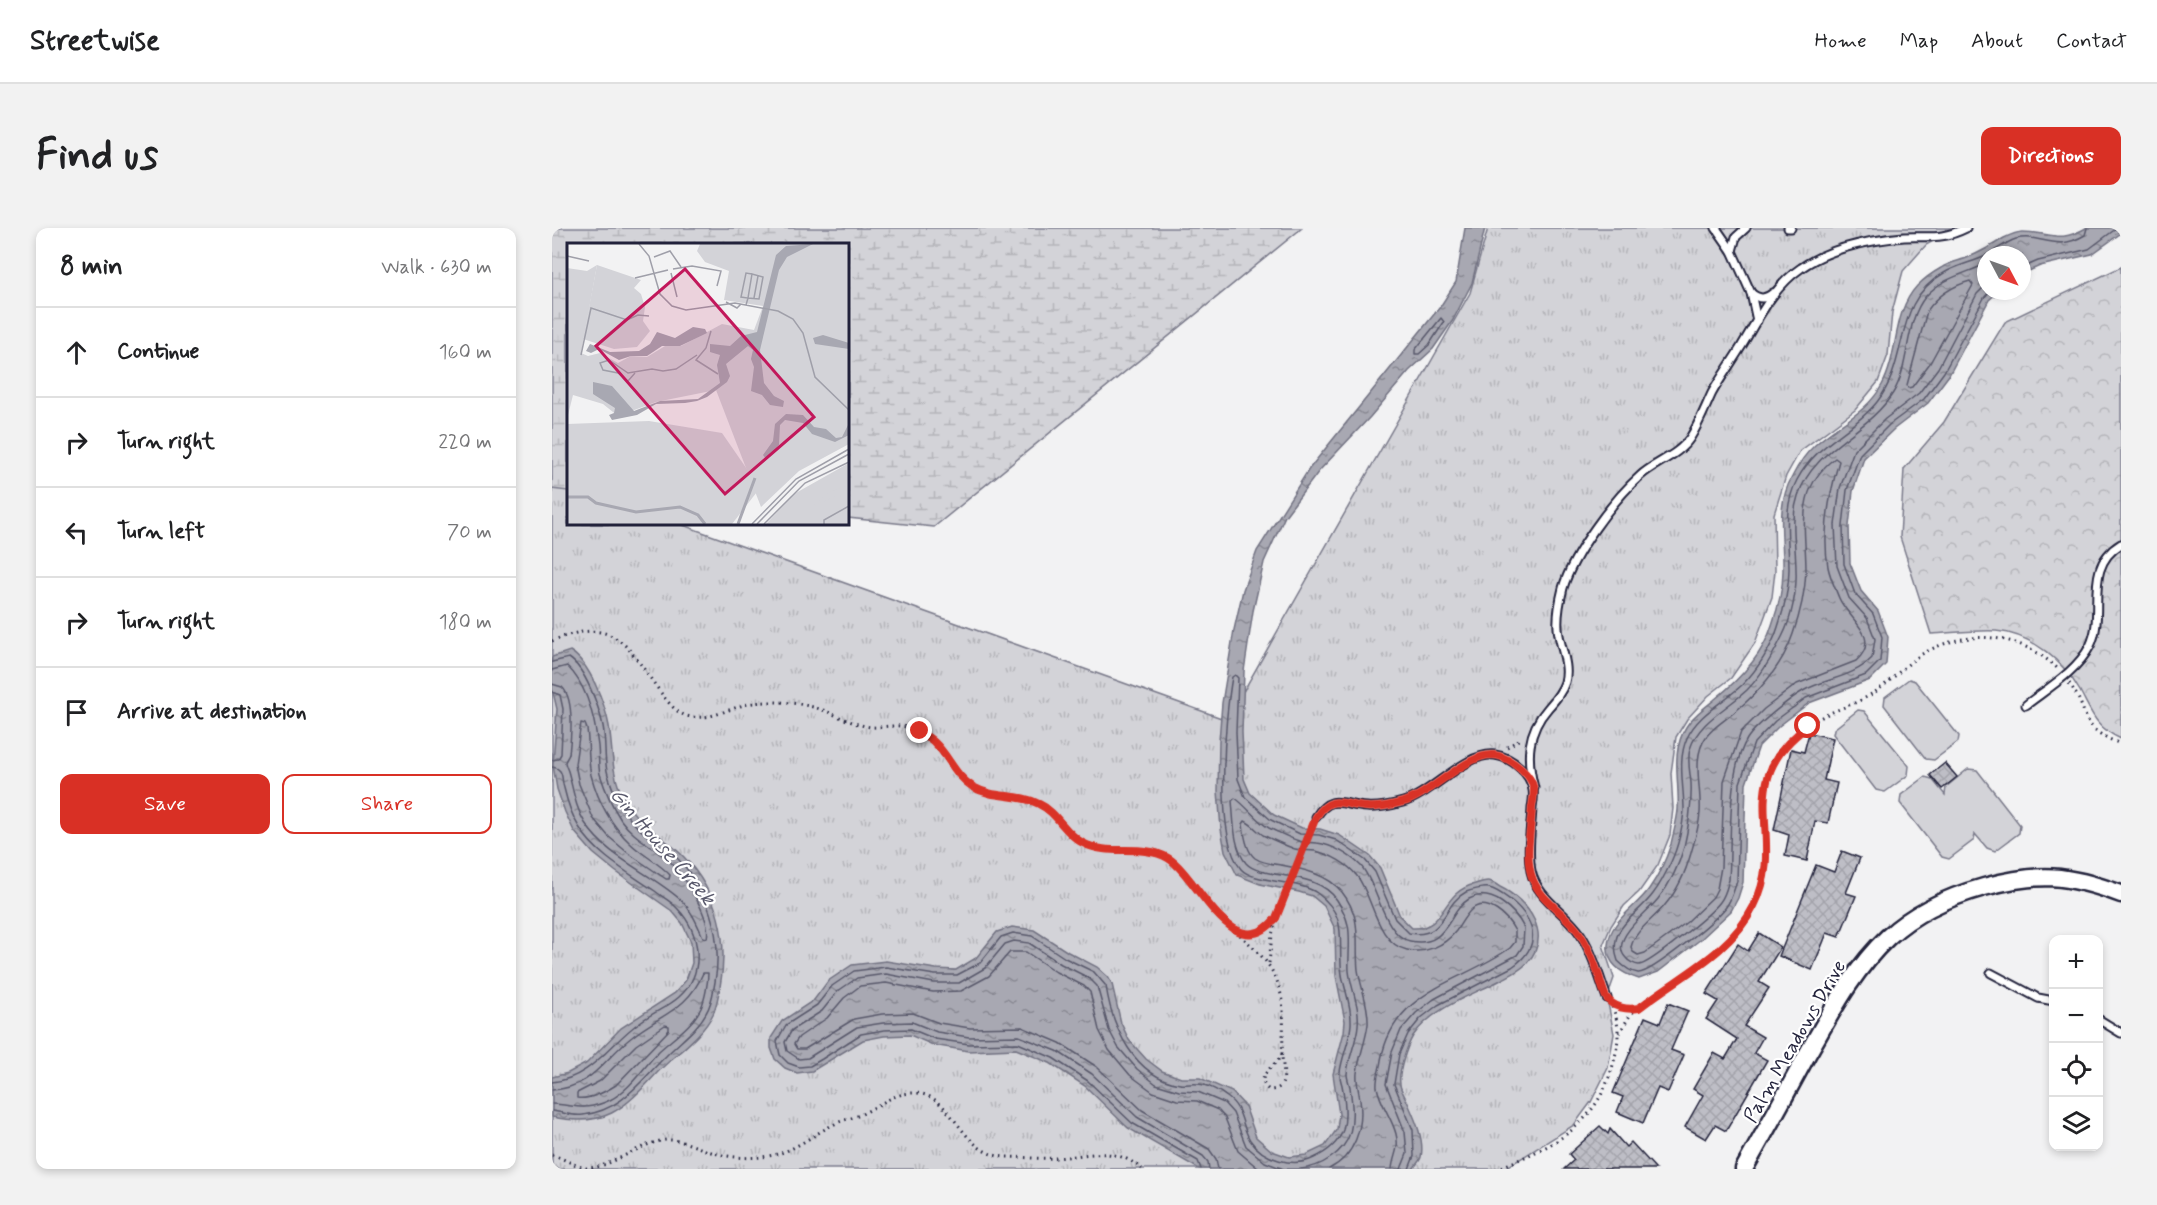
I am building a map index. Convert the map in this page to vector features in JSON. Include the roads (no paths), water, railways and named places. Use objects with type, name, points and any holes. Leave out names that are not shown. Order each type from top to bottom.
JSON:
[{"type":"street","name":"Palm Meadows Drive","points":[[1744,1169],[1840,997],[1888,937],[1925,909],[1960,894],[2035,876],[2062,878],[2121,894]]},
{"type":"lane","points":[[1716,228],[1732,250],[1751,293],[1757,321]]},
{"type":"lane","points":[[1732,250],[1736,237],[1746,228]]},
{"type":"lane","points":[[1751,293],[1756,297],[1768,297],[1801,268],[1814,260],[1845,248],[1905,237],[1932,238],[1955,234],[1966,228]]},
{"type":"lane","points":[[1607,998],[1591,954],[1580,933],[1544,897],[1533,880],[1529,860],[1534,788],[1528,768],[1528,748],[1536,724],[1561,692],[1566,680],[1565,661],[1558,628],[1564,586],[1597,525],[1616,500],[1640,475],[1680,449],[1689,440],[1713,392],[1775,291]]},
{"type":"lane","points":[[2026,705],[2064,676],[2091,644],[2094,636],[2100,570],[2107,555],[2121,544]]},
{"type":"lane","points":[[1316,817],[1321,808],[1329,802],[1370,807],[1405,802],[1427,792],[1464,765],[1486,755],[1498,755],[1511,760],[1524,772],[1534,788]]},
{"type":"lane","points":[[1991,973],[2038,998],[2049,1000]]},
{"type":"lane","points":[[2103,1022],[2121,1033]]},
{"type":"water","points":[[1465,228],[1485,228],[1472,283],[1453,320],[1433,349],[1409,371],[1319,471],[1285,516],[1264,562],[1253,611],[1244,671],[1242,732],[1244,779],[1250,793],[1274,815],[1302,828],[1320,829],[1339,835],[1370,856],[1380,868],[1400,916],[1412,928],[1432,923],[1455,895],[1464,888],[1490,881],[1520,901],[1528,910],[1538,930],[1538,941],[1534,952],[1524,966],[1442,1010],[1421,1026],[1413,1036],[1404,1059],[1400,1079],[1401,1088],[1416,1121],[1420,1136],[1422,1150],[1419,1162],[1413,1169],[1199,1169],[1128,1128],[1085,1086],[1050,1063],[1016,1049],[969,1051],[933,1045],[910,1035],[884,1036],[863,1040],[812,1071],[797,1073],[785,1068],[775,1059],[771,1048],[771,1038],[782,1021],[814,1000],[828,981],[852,965],[886,961],[956,970],[976,958],[997,932],[1012,927],[1034,930],[1097,967],[1108,977],[1112,984],[1121,1023],[1129,1040],[1146,1059],[1162,1071],[1181,1078],[1200,1078],[1232,1092],[1245,1106],[1256,1137],[1272,1151],[1289,1157],[1306,1155],[1325,1146],[1337,1129],[1339,1114],[1333,1074],[1345,1021],[1336,976],[1335,929],[1324,906],[1312,896],[1260,884],[1237,875],[1225,851],[1218,791],[1222,703],[1243,590],[1257,551],[1309,469],[1440,307],[1456,282]]},
{"type":"water","points":[[2086,228],[2121,228],[2121,233],[2092,254],[2031,270],[2031,246],[1990,246],[2015,233],[2033,232],[2061,236]]},
{"type":"water","points":[[1977,253],[1977,300],[1989,300],[1949,375],[1928,403],[1894,429],[1864,458],[1853,491],[1849,526],[1850,563],[1861,591],[1878,611],[1888,637],[1886,664],[1870,680],[1809,703],[1779,726],[1759,746],[1746,784],[1743,882],[1731,911],[1701,939],[1658,972],[1639,979],[1627,974],[1617,968],[1610,958],[1608,945],[1610,936],[1618,921],[1644,896],[1656,879],[1669,850],[1678,810],[1678,747],[1686,727],[1699,712],[1733,684],[1756,657],[1768,636],[1780,598],[1783,578],[1782,511],[1792,477],[1799,464],[1815,445],[1860,411],[1876,395],[1887,373],[1903,308],[1917,286],[1944,266]]},
{"type":"water","name":"Gin House Creek","points":[[570,651],[590,674],[604,707],[609,726],[616,780],[623,797],[636,816],[676,849],[696,871],[713,902],[722,935],[723,952],[716,1004],[713,1014],[702,1030],[623,1106],[600,1118],[586,1120],[552,1117],[552,1077],[568,1073],[587,1063],[621,1028],[675,993],[686,980],[692,963],[691,942],[682,923],[672,911],[593,853],[574,831],[565,812],[557,789],[553,765],[557,709],[552,688],[552,657]]}]
